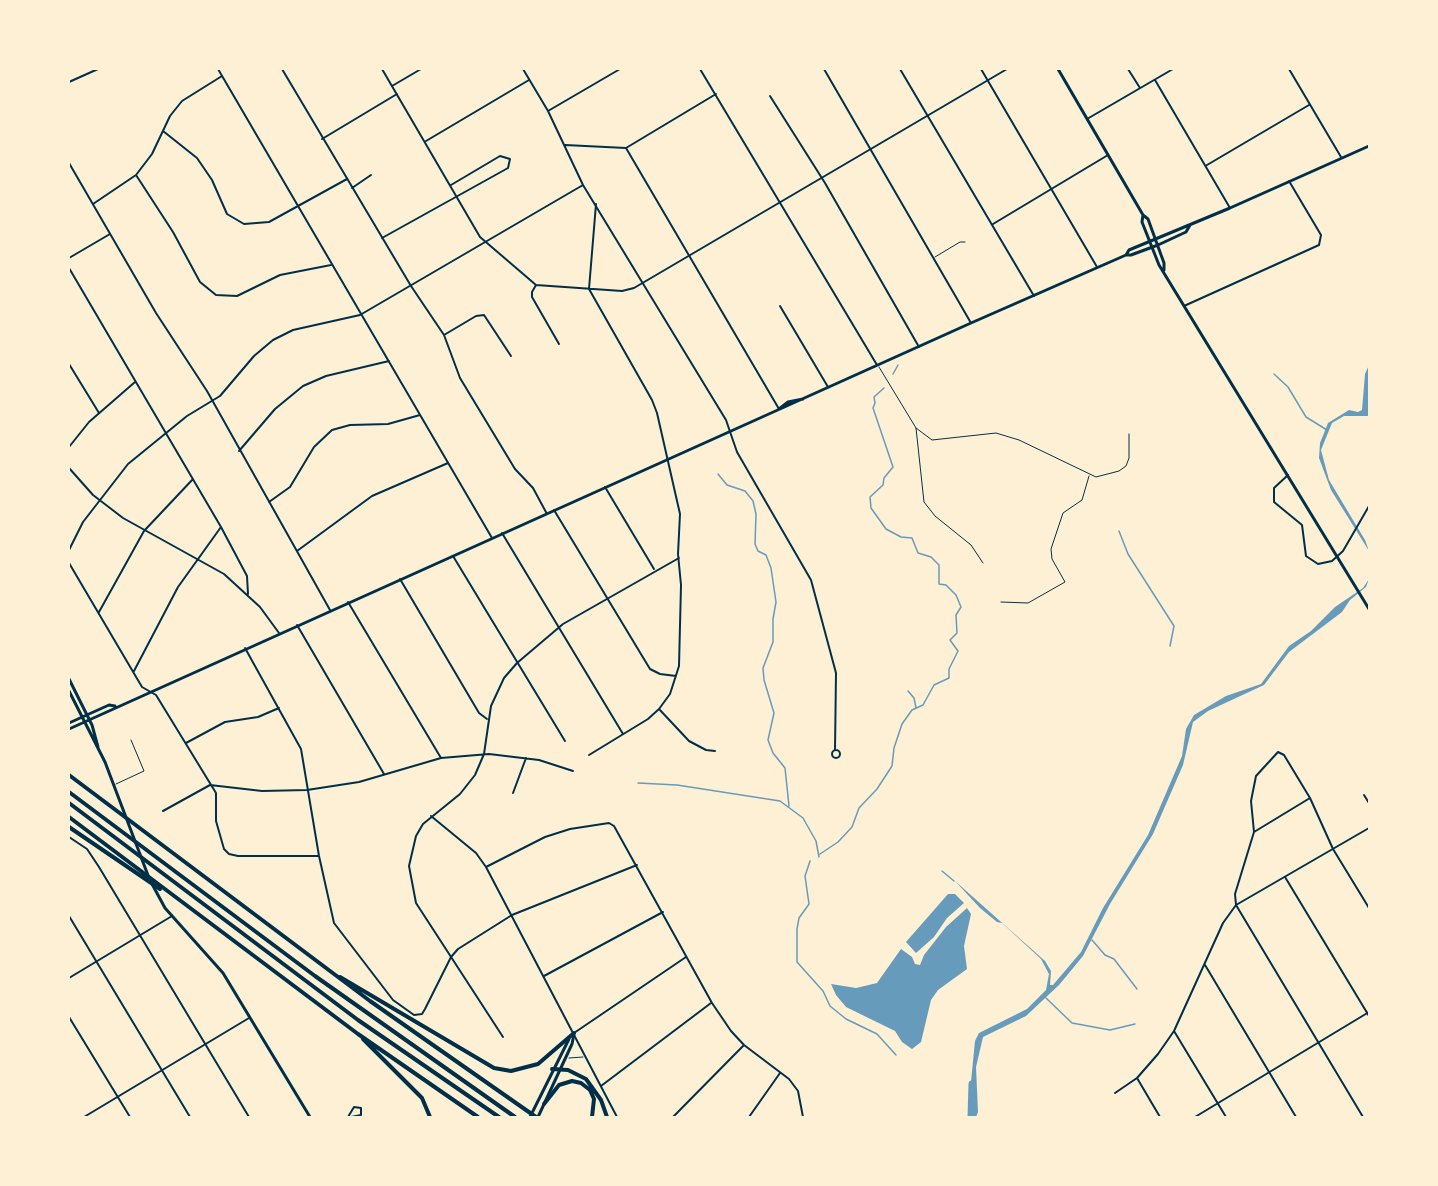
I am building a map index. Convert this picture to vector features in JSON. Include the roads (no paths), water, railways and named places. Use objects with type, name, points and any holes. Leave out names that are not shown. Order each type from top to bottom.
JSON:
[{"type":"highway","points":[[69,775],[331,973],[530,1114],[538,1117]]},
{"type":"highway","points":[[69,792],[331,988],[515,1117]]},
{"type":"highway","points":[[69,804],[358,1020],[499,1117]]},
{"type":"highway","points":[[69,817],[361,1036],[478,1117]]},
{"type":"highway","points":[[69,827],[137,875],[163,889]]},
{"type":"highway","points":[[331,973],[495,1068],[511,1071],[538,1064],[574,1033]]},
{"type":"highway","points":[[361,1036],[368,1047],[405,1078],[422,1098],[430,1117]]},
{"type":"highway","points":[[552,1069],[577,1073],[592,1084],[602,1100],[607,1117]]},
{"type":"highway","points":[[544,1104],[559,1085],[572,1081],[581,1083],[590,1090],[594,1099],[592,1117]]},
{"type":"main road","points":[[1058,69],[1143,215],[1148,219],[1164,263],[1164,270]]},
{"type":"main road","points":[[1126,255],[1129,250],[1369,146]]},
{"type":"main road","points":[[1143,215],[1142,222],[1152,248],[1184,306],[1369,609]]},
{"type":"main road","points":[[69,729],[115,706],[779,409],[788,402],[803,399],[1097,267],[1126,255],[1152,248],[1186,232],[1190,225]]},
{"type":"main road","points":[[69,679],[88,715],[98,747],[155,892],[172,916],[223,973],[310,1117]]},
{"type":"main road","points":[[69,691],[98,747]]},
{"type":"main road","points":[[69,723],[109,705],[115,706]]},
{"type":"main road","points":[[538,1117],[572,1044],[574,1033]]},
{"type":"main road","points":[[530,1114],[538,1102],[552,1069],[574,1033]]},
{"type":"street","points":[[69,82],[98,69]]},
{"type":"street","points":[[218,69],[492,538]]},
{"type":"street","points":[[282,69],[411,286],[444,335],[460,378],[515,469],[532,488],[547,514]]},
{"type":"street","points":[[382,69],[484,242],[536,285],[622,291],[644,282],[1007,69]]},
{"type":"street","points":[[392,86],[421,69]]},
{"type":"street","points":[[523,69],[548,111],[583,185],[726,420],[737,452],[812,583],[836,673],[835,750]]},
{"type":"street","points":[[548,111],[620,69]]},
{"type":"street","points":[[700,69],[878,365]]},
{"type":"street","points":[[824,69],[971,323]]},
{"type":"street","points":[[900,69],[1034,296]]},
{"type":"street","points":[[981,69],[1097,267]]},
{"type":"street","points":[[1128,69],[1140,88]]},
{"type":"street","points":[[1088,119],[1173,69]]},
{"type":"street","points":[[1289,69],[1341,158]]},
{"type":"street","points":[[93,204],[136,175],[152,154],[170,116],[182,101],[222,76]]},
{"type":"street","points":[[426,141],[529,80]]},
{"type":"street","points":[[1155,80],[1207,165],[1230,208]]},
{"type":"street","points":[[322,139],[397,94]]},
{"type":"street","points":[[565,145],[626,148],[716,94]]},
{"type":"street","points":[[770,96],[821,178],[919,347]]},
{"type":"street","points":[[1207,165],[1309,105]]},
{"type":"street","points":[[1369,106],[1369,112]]},
{"type":"street","points":[[163,131],[203,166],[231,218],[244,224],[262,224],[347,179]]},
{"type":"street","points":[[626,148],[779,409]]},
{"type":"street","points":[[993,224],[1108,154]]},
{"type":"street","points":[[382,238],[508,168],[510,159],[500,156],[451,185]]},
{"type":"street","points":[[69,163],[213,401],[238,451],[330,610]]},
{"type":"street","points":[[136,175],[173,232],[200,282],[216,295],[237,296],[280,275],[332,265]]},
{"type":"street","points":[[352,189],[371,175]]},
{"type":"street","points":[[1184,306],[1319,245],[1321,235],[1289,181]]},
{"type":"street","points":[[69,550],[83,522],[128,464],[166,432],[213,401],[273,340],[293,330],[360,315],[583,185]]},
{"type":"street","points":[[589,755],[659,709],[670,693],[679,666],[681,585],[680,514],[652,400],[589,289],[596,204]]},
{"type":"street","points":[[69,258],[110,234]]},
{"type":"street","points":[[69,268],[221,527],[247,576],[248,594]]},
{"type":"street","points":[[536,285],[532,297],[559,344]]},
{"type":"street","points":[[780,306],[828,387]]},
{"type":"street","points":[[444,335],[476,316],[484,315],[511,356]]},
{"type":"street","points":[[238,451],[275,409],[303,386],[326,376],[389,361]]},
{"type":"street","points":[[69,364],[99,413]]},
{"type":"street","points":[[69,447],[99,413],[135,381]]},
{"type":"street","points":[[268,502],[290,487],[314,447],[332,429],[350,425],[388,424],[421,415]]},
{"type":"street","points":[[297,552],[372,496],[449,462]]},
{"type":"street","points":[[69,468],[99,501],[144,531],[224,574],[248,594],[279,633]]},
{"type":"street","points":[[1288,475],[1274,488],[1272,495],[1277,506],[1302,525],[1304,552],[1308,559],[1318,564],[1332,561],[1353,536],[1369,507]]},
{"type":"street","points":[[99,612],[144,531],[193,478]]},
{"type":"street","points":[[605,486],[654,569]]},
{"type":"street","points":[[554,510],[650,669],[660,674],[676,676]]},
{"type":"street","points":[[134,672],[169,601],[196,559],[221,527]]},
{"type":"street","points":[[502,533],[623,734]]},
{"type":"street","points":[[453,556],[565,741]]},
{"type":"street","points":[[503,1037],[421,912],[412,891],[409,861],[416,836],[431,816],[446,808],[475,775],[484,754],[488,720],[495,694],[517,663],[560,627],[654,569],[679,558]]},
{"type":"street","points":[[69,563],[142,687],[156,695],[216,794],[216,821],[220,840],[229,854],[268,858],[319,856]]},
{"type":"street","points":[[400,579],[479,712],[488,720]]},
{"type":"street","points":[[348,602],[441,758]]},
{"type":"street","points":[[297,625],[384,774]]},
{"type":"street","points":[[245,648],[299,741],[319,856],[334,923],[393,1000],[417,1016],[425,1009],[451,957],[458,949],[512,915],[637,865]]},
{"type":"street","points":[[186,743],[225,722],[258,717],[279,708]]},
{"type":"street","points":[[659,709],[689,741],[706,750],[715,751]]},
{"type":"street","points":[[1364,1117],[1236,905],[1234,894],[1254,832],[1251,801],[1256,776],[1262,766],[1282,752],[1310,798],[1333,849],[1369,908]]},
{"type":"street","points":[[163,811],[210,785],[262,791],[307,790],[342,785],[441,758],[484,754],[526,758],[573,771]]},
{"type":"street","points":[[513,793],[526,758]]},
{"type":"street","points":[[1364,795],[1369,803]]},
{"type":"street","points":[[1254,832],[1310,798]]},
{"type":"street","points":[[431,816],[476,854],[486,867],[617,1117]]},
{"type":"street","points":[[486,867],[545,837],[609,823],[614,826],[712,1003],[731,1031],[744,1045],[789,1079],[798,1091],[803,1117]]},
{"type":"street","points":[[1115,1093],[1137,1078],[1174,1031],[1223,923],[1236,905],[1369,828]]},
{"type":"street","points":[[69,837],[87,849],[249,1117]]},
{"type":"street","points":[[1195,1117],[1368,1014],[1285,877]]},
{"type":"street","points":[[544,976],[663,912]]},
{"type":"street","points":[[69,916],[190,1117]]},
{"type":"street","points":[[69,978],[172,916]]},
{"type":"street","points":[[574,1033],[687,957]]},
{"type":"street","points":[[1205,965],[1296,1117]]},
{"type":"street","points":[[601,1086],[712,1003]]},
{"type":"street","points":[[69,1017],[130,1117]]},
{"type":"street","points":[[84,1117],[250,1018]]},
{"type":"street","points":[[1174,1031],[1226,1117]]},
{"type":"street","points":[[673,1117],[744,1045]]},
{"type":"street","points":[[749,1117],[780,1073]]},
{"type":"street","points":[[1137,1078],[1160,1117]]},
{"type":"lane","points":[[933,258],[960,242],[965,242]]},
{"type":"lane","points":[[878,365],[916,428],[932,440],[996,433],[1024,442],[1089,476],[1102,477],[1126,466],[1129,458],[1129,434]]},
{"type":"lane","points":[[916,428],[924,502],[935,516],[971,545],[983,563]]},
{"type":"lane","points":[[1001,602],[1028,603],[1065,582],[1052,560],[1051,549],[1063,513],[1082,500],[1089,476]]},
{"type":"lane","points":[[114,785],[144,771],[131,740]]},
{"type":"lane","points":[[564,1058],[581,1058],[585,1055]]},
{"type":"water","points":[[1369,365],[1368,416],[1344,416],[1332,423],[1321,450],[1329,480],[1365,540],[1369,551],[1331,490],[1319,458],[1320,443],[1328,423],[1349,410],[1358,412],[1362,410],[1365,374]]},
{"type":"water","points":[[1369,579],[1366,587],[1350,600],[1342,612],[1289,652],[1264,685],[1208,711],[1193,722],[1183,765],[1153,834],[1110,904],[1083,956],[1059,985],[1026,1016],[983,1037],[976,1067],[978,1112],[976,1117],[972,1117],[969,1102],[975,1041],[979,1033],[1027,1009],[1046,990],[1049,974],[1041,959],[1002,923],[997,922],[980,908],[955,881],[1045,961],[1051,971],[1050,985],[1053,985],[1081,952],[1103,908],[1148,835],[1182,756],[1186,729],[1194,715],[1226,696],[1261,684],[1289,646],[1311,631],[1335,607],[1363,588]]},
{"type":"water","points":[[948,894],[955,894],[964,903],[947,918],[934,937],[916,953],[906,942]]},
{"type":"water","points":[[967,908],[971,914],[964,946],[967,969],[938,990],[931,1000],[921,1042],[912,1049],[902,1042],[895,1031],[846,1007],[836,995],[831,984],[856,988],[877,983],[901,949],[912,957],[915,964],[920,965],[924,955],[946,927]]},
{"type":"waterway","points":[[893,374],[898,365]]},
{"type":"waterway","points":[[1274,374],[1288,387],[1306,417],[1327,430]]},
{"type":"waterway","points":[[820,854],[838,842],[852,827],[859,808],[877,789],[892,766],[894,748],[902,724],[912,710],[923,705],[934,685],[949,678],[949,669],[958,651],[950,640],[957,633],[956,615],[961,607],[956,595],[946,585],[939,584],[939,565],[931,557],[918,553],[912,538],[901,537],[886,529],[871,508],[870,497],[883,485],[884,478],[893,467],[873,408],[874,397],[884,388]]},
{"type":"waterway","points":[[718,474],[727,485],[745,491],[753,501],[756,514],[755,544],[758,551],[766,555],[771,568],[776,602],[773,642],[763,668],[764,680],[774,713],[768,740],[773,753],[785,768],[789,806]]},
{"type":"waterway","points":[[1119,531],[1128,554],[1174,626],[1170,646]]},
{"type":"waterway","points":[[908,691],[914,698],[916,708]]},
{"type":"waterway","points":[[638,783],[677,785],[780,801],[803,818],[816,841],[819,857]]},
{"type":"waterway","points":[[810,861],[805,876],[809,904],[799,918],[797,962],[823,991],[830,1006],[846,1019],[877,1034],[896,1055]]},
{"type":"waterway","points":[[942,871],[954,881]]},
{"type":"waterway","points":[[1092,940],[1105,955],[1114,959],[1137,989]]},
{"type":"waterway","points":[[1046,998],[1072,1023],[1110,1030],[1135,1024]]},
{"type":"waterway","points":[[971,1117],[972,1084]]}]
